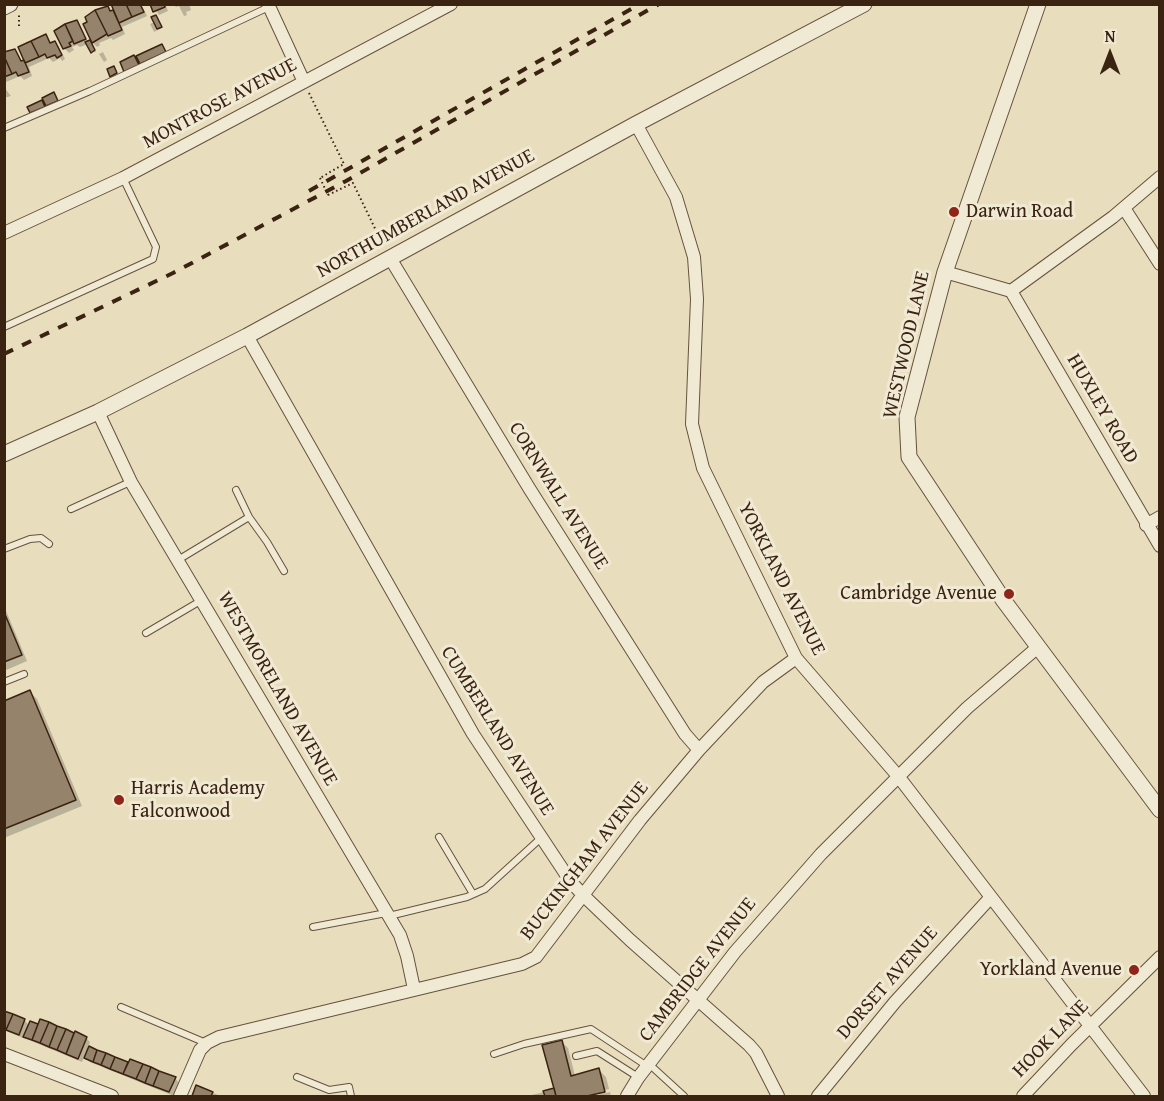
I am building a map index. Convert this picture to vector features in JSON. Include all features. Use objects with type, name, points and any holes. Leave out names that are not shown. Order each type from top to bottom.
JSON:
[{"type":"street","name":"MONTROSE AVENUE","points":[[4,233],[123,178],[451,4]]},
{"type":"street","name":"NORTHUMBERLAND AVENUE","points":[[4,454],[98,412],[247,336],[636,124],[864,4]]},
{"type":"street","name":"WESTWOOD LANE","points":[[1038,4],[945,272],[907,417],[909,457],[985,573],[1160,810]]},
{"type":"street","points":[[270,5],[304,82]]},
{"type":"street","name":"YORKLAND AVENUE","points":[[636,124],[676,197],[694,256],[697,299],[692,424],[703,468],[796,658],[898,776],[1144,1096]]},
{"type":"street","points":[[945,272],[1011,291],[1124,208],[1160,177]]},
{"type":"street","points":[[1124,208],[1160,264]]},
{"type":"street","name":"CORNWALL AVENUE","points":[[390,258],[529,488],[685,734],[699,750]]},
{"type":"street","name":"HUXLEY ROAD","points":[[1011,291],[1160,546]]},
{"type":"street","name":"CUMBERLAND AVENUE","points":[[247,336],[467,724],[571,882],[756,1053],[778,1096]]},
{"type":"street","name":"WESTMORELAND AVENUE","points":[[98,412],[131,482],[404,945],[414,989]]},
{"type":"street","points":[[1146,525],[1160,517]]},
{"type":"street","name":"CAMBRIDGE AVENUE","points":[[627,1096],[638,1078],[765,915],[821,854],[967,708],[1038,647]]},
{"type":"street","name":"BUCKINGHAM AVENUE","points":[[207,1043],[231,1032],[530,961],[541,951],[640,820],[699,750],[763,682],[796,658]]},
{"type":"street","name":"DORSET AVENUE","points":[[818,1096],[895,1002],[991,897]]},
{"type":"street","name":"HOOK LANE","points":[[1023,1096],[1160,957]]},
{"type":"street","points":[[180,1096],[194,1060],[207,1043]]},
{"type":"street","points":[[4,1054],[112,1096]]},
{"type":"lane","points":[[4,128],[90,91],[270,5]]},
{"type":"lane","points":[[4,327],[153,259],[156,246],[123,178]]},
{"type":"lane","points":[[71,508],[131,482]]},
{"type":"lane","points":[[236,490],[249,518],[284,571]]},
{"type":"lane","points":[[177,560],[249,518]]},
{"type":"lane","points":[[4,549],[30,539],[41,538],[49,544]]},
{"type":"lane","points":[[146,633],[202,600]]},
{"type":"lane","points":[[4,682],[24,674]]},
{"type":"lane","points":[[440,837],[473,894]]},
{"type":"lane","points":[[313,927],[387,914],[473,894],[485,889],[541,838]]},
{"type":"lane","points":[[122,1007],[207,1043]]},
{"type":"lane","points":[[494,1054],[586,1029],[596,1032],[648,1065],[684,1096]]},
{"type":"lane","points":[[576,1056],[597,1051],[638,1078]]},
{"type":"lane","points":[[297,1077],[329,1090],[349,1087],[351,1096]]},
{"type":"path","points":[[11,7],[20,14],[19,26]]},
{"type":"path","points":[[304,82],[344,164],[320,178],[328,195],[352,183],[390,258]]},
{"type":"building","points":[[111,4],[126,4],[132,17],[119,23]]},
{"type":"building","points":[[126,4],[140,4],[144,12],[132,17]]},
{"type":"building","points":[[150,4],[164,4],[165,7],[153,12]]},
{"type":"building","points":[[108,6],[110,11],[113,10],[122,30],[108,36],[95,10]]},
{"type":"building","points":[[95,10],[107,34],[92,43],[83,24],[87,22],[85,17]]},
{"type":"building","points":[[156,15],[162,27],[157,29],[151,17]]},
{"type":"building","points":[[77,20],[86,39],[74,44],[65,24]]},
{"type":"building","points":[[65,24],[73,41],[69,43],[71,46],[63,49],[54,31]]},
{"type":"building","points":[[46,34],[50,43],[55,41],[62,55],[57,58],[55,55],[47,58],[45,54],[39,57],[31,41]]},
{"type":"building","points":[[90,40],[95,50],[91,53],[85,42]]},
{"type":"building","points":[[31,41],[39,57],[25,63],[18,47]]},
{"type":"building","points":[[162,44],[166,52],[140,64],[136,56]]},
{"type":"building","points":[[15,49],[21,61],[24,60],[29,72],[18,76],[16,72],[12,74],[4,56],[4,52]]},
{"type":"building","points":[[134,55],[139,65],[124,72],[120,62]]},
{"type":"building","points":[[4,56],[12,74],[4,77]]},
{"type":"building","points":[[114,66],[117,73],[110,77],[107,69]]},
{"type":"building","points":[[54,92],[58,101],[46,106],[42,98]]},
{"type":"building","points":[[42,100],[45,107],[30,113],[27,107]]},
{"type":"building","points":[[4,612],[22,655],[4,662]]},
{"type":"building","points":[[30,690],[76,800],[4,829],[4,701]]},
{"type":"building","points":[[4,1011],[13,1014],[6,1030],[4,1029]]},
{"type":"building","points":[[13,1014],[25,1019],[19,1035],[6,1030]]},
{"type":"building","points":[[40,1019],[49,1022],[40,1043],[32,1040]]},
{"type":"building","points":[[30,1021],[38,1024],[32,1040],[23,1037]]},
{"type":"building","points":[[49,1022],[57,1026],[49,1047],[40,1043]]},
{"type":"building","points":[[57,1026],[66,1029],[57,1050],[49,1047]]},
{"type":"building","points":[[66,1029],[74,1033],[66,1054],[57,1050]]},
{"type":"building","points":[[75,1031],[87,1037],[78,1059],[66,1054]]},
{"type":"building","points":[[562,1040],[571,1076],[599,1068],[605,1092],[587,1096],[556,1096],[542,1045]]},
{"type":"building","points":[[89,1046],[97,1050],[93,1062],[84,1058]]},
{"type":"building","points":[[97,1050],[106,1053],[101,1065],[93,1062]]},
{"type":"building","points":[[106,1053],[115,1057],[110,1069],[101,1065]]},
{"type":"building","points":[[115,1057],[128,1062],[123,1074],[110,1069]]},
{"type":"building","points":[[130,1059],[143,1064],[136,1079],[123,1074]]},
{"type":"building","points":[[143,1064],[151,1067],[145,1083],[136,1079]]},
{"type":"building","points":[[151,1067],[159,1071],[153,1086],[145,1083]]},
{"type":"building","points":[[159,1071],[176,1077],[169,1092],[153,1086]]},
{"type":"building","points":[[196,1085],[213,1092],[211,1096],[192,1096]]},
{"type":"building","points":[[554,1088],[556,1096],[545,1096],[543,1091]]},
{"type":"railway","points":[[309,191],[640,4]]},
{"type":"railway","points":[[4,354],[173,273],[346,181],[659,4]]},
{"type":"place","name":"Darwin Road","points":[[954,212]]},
{"type":"place","name":"Cambridge Avenue","points":[[1009,594]]},
{"type":"place","name":"Harris Academy Falconwood","points":[[119,800]]},
{"type":"place","name":"Yorkland Avenue","points":[[1134,970]]}]
